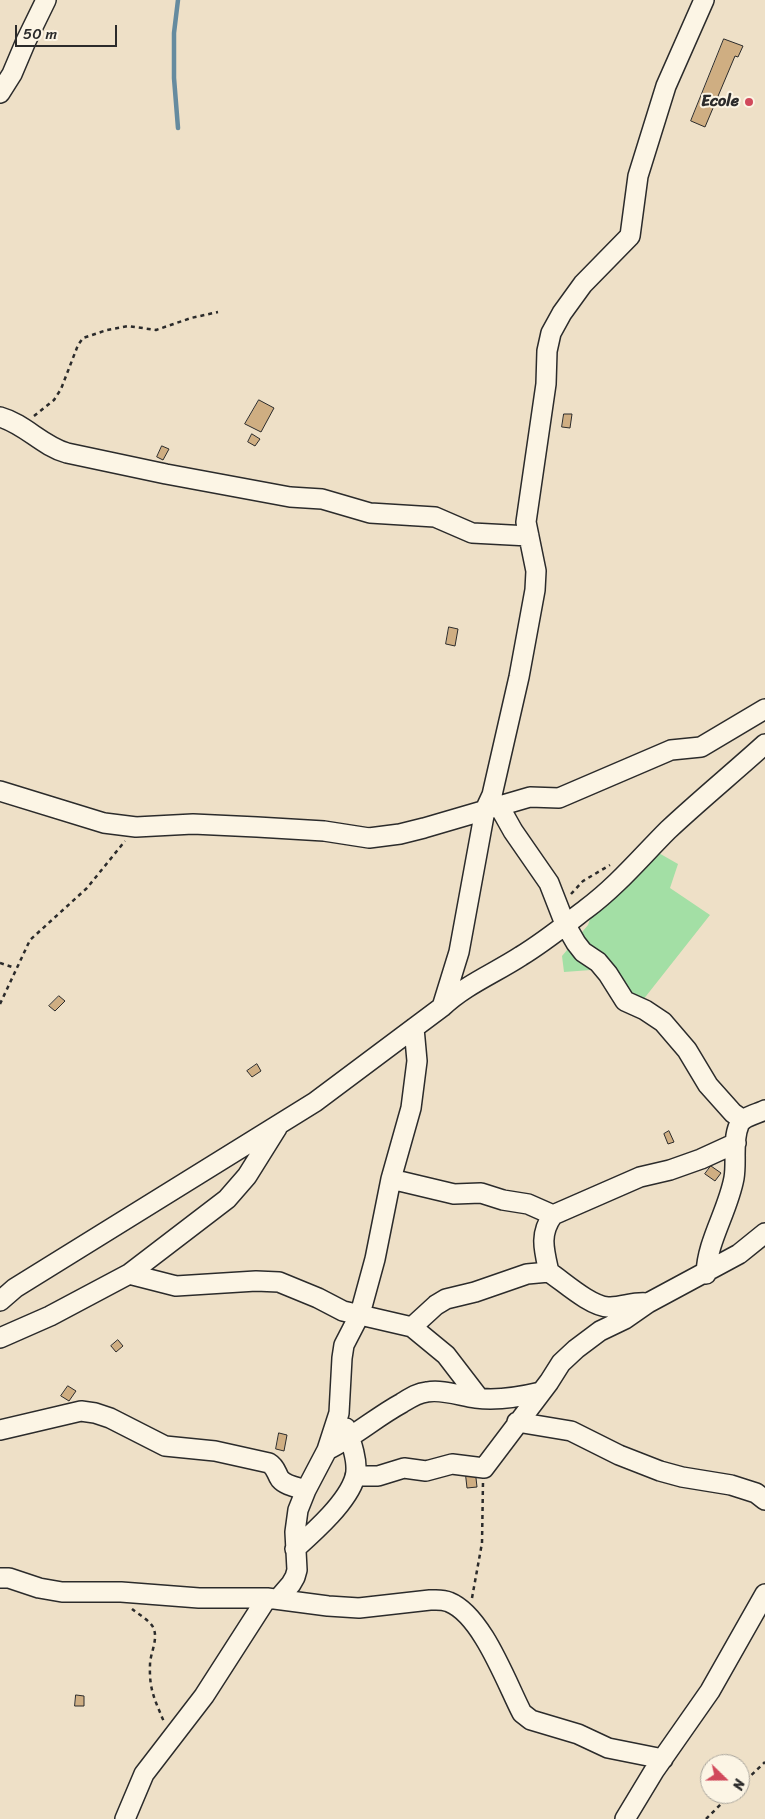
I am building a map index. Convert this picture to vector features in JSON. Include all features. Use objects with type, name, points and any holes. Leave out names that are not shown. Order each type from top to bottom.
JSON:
[{"type":"street","points":[[0,93],[12,74],[46,0]]},
{"type":"street","points":[[442,1007],[459,952],[492,808],[492,795],[519,677],[535,590],[536,571],[526,522],[546,384],[547,351],[551,333],[562,313],[583,284],[630,236],[638,176],[666,86],[704,0]]},
{"type":"street","points":[[0,417],[21,426],[60,451],[290,497],[322,499],[370,513],[435,517],[472,533],[529,536]]},
{"type":"street","points":[[0,790],[104,822],[136,827],[193,824],[324,831],[369,838],[400,834],[530,797],[559,798],[671,750],[701,747],[765,709]]},
{"type":"street","points":[[0,1301],[15,1288],[315,1102],[459,993],[521,956],[587,908],[625,876],[640,858],[695,804],[728,778],[765,744]]},
{"type":"street","points":[[492,808],[513,832],[549,883],[565,924],[583,952],[598,962],[625,1001],[645,1010],[663,1022],[687,1050],[708,1085],[733,1113],[743,1120]]},
{"type":"street","points":[[125,1819],[144,1774],[204,1696],[273,1599],[291,1584],[295,1577],[297,1570],[295,1549],[297,1518],[306,1490],[327,1450],[339,1413],[344,1344],[360,1314],[375,1259],[391,1179],[411,1108],[417,1061],[414,1028]]},
{"type":"street","points":[[706,1274],[710,1249],[734,1177],[739,1124],[743,1120],[765,1110]]},
{"type":"street","points":[[0,1338],[50,1316],[129,1274],[227,1200],[247,1176],[278,1125]]},
{"type":"street","points":[[648,1303],[610,1307],[602,1306],[591,1302],[549,1272],[542,1244],[547,1223],[553,1216],[640,1177],[685,1165],[736,1143]]},
{"type":"street","points":[[391,1179],[454,1194],[481,1193],[503,1200],[528,1204],[553,1216]]},
{"type":"street","points":[[355,1476],[378,1476],[404,1468],[426,1471],[452,1464],[484,1468],[561,1363],[576,1349],[600,1331],[626,1319],[648,1303],[706,1274],[739,1254],[765,1233]]},
{"type":"street","points":[[412,1328],[436,1305],[446,1299],[475,1292],[527,1274],[549,1272]]},
{"type":"street","points":[[129,1274],[176,1286],[256,1280],[279,1282],[318,1298],[343,1311],[412,1328],[446,1355],[479,1398]]},
{"type":"street","points":[[327,1450],[350,1438],[374,1419],[418,1394],[429,1391],[479,1398],[504,1398],[541,1392]]},
{"type":"street","points":[[0,1430],[81,1411],[95,1413],[159,1444],[226,1453],[268,1463],[272,1465],[279,1477],[287,1484],[306,1490]]},
{"type":"street","points":[[295,1549],[331,1514],[346,1494],[355,1476],[356,1469],[350,1438],[339,1413]]},
{"type":"street","points":[[517,1422],[571,1431],[619,1455],[660,1470],[682,1477],[731,1485],[756,1493],[765,1500]]},
{"type":"street","points":[[0,1578],[9,1578],[39,1588],[62,1592],[121,1592],[199,1598],[273,1599],[359,1608],[441,1600],[450,1602],[472,1622],[490,1649],[522,1713],[531,1720],[578,1734],[608,1748],[663,1759]]},
{"type":"street","points":[[625,1819],[663,1759],[710,1692],[765,1594]]},
{"type":"path","points":[[21,426],[54,400],[61,389],[78,345],[83,338],[107,330],[128,326],[156,330],[190,318],[218,312]]},
{"type":"path","points":[[0,1004],[30,940],[87,888],[136,827]]},
{"type":"path","points":[[0,963],[16,968]]},
{"type":"path","points":[[472,1622],[471,1605],[482,1543],[484,1468]]},
{"type":"path","points":[[132,1609],[152,1625],[156,1635],[150,1664],[151,1685],[153,1699],[165,1726]]},
{"type":"path","points":[[750,1776],[765,1762]]},
{"type":"path","points":[[706,1819],[721,1804]]},
{"type":"green space","points":[[650,848],[678,864],[670,888],[710,915],[639,1005],[597,957],[591,970],[564,972],[562,956],[588,925],[593,910]]},
{"type":"building","points":[[724,39],[743,46],[738,57],[735,56],[705,127],[691,121]]},
{"type":"building","points":[[259,400],[274,408],[261,432],[245,424]]},
{"type":"building","points":[[564,414],[572,414],[570,428],[562,427]]},
{"type":"building","points":[[252,434],[260,439],[255,446],[248,442]]},
{"type":"building","points":[[162,446],[169,449],[163,460],[157,457]]},
{"type":"building","points":[[449,627],[458,629],[455,646],[446,644]]},
{"type":"building","points":[[59,996],[65,1001],[55,1011],[49,1006]]},
{"type":"building","points":[[257,1064],[261,1071],[252,1077],[247,1071]]},
{"type":"building","points":[[669,1131],[674,1142],[668,1144],[664,1134]]},
{"type":"building","points":[[711,1166],[721,1173],[715,1181],[705,1174]]},
{"type":"building","points":[[118,1340],[123,1346],[116,1352],[111,1346]]},
{"type":"building","points":[[68,1386],[76,1391],[69,1401],[61,1396]]},
{"type":"building","points":[[279,1433],[287,1435],[284,1451],[276,1449]]},
{"type":"building","points":[[475,1469],[477,1487],[467,1488],[465,1470]]},
{"type":"building","points":[[76,1695],[84,1696],[84,1706],[75,1706]]},
{"type":"waterway","points":[[178,0],[174,33],[174,78],[178,128]]},
{"type":"place","name":"Ecole","points":[[749,102]]}]
